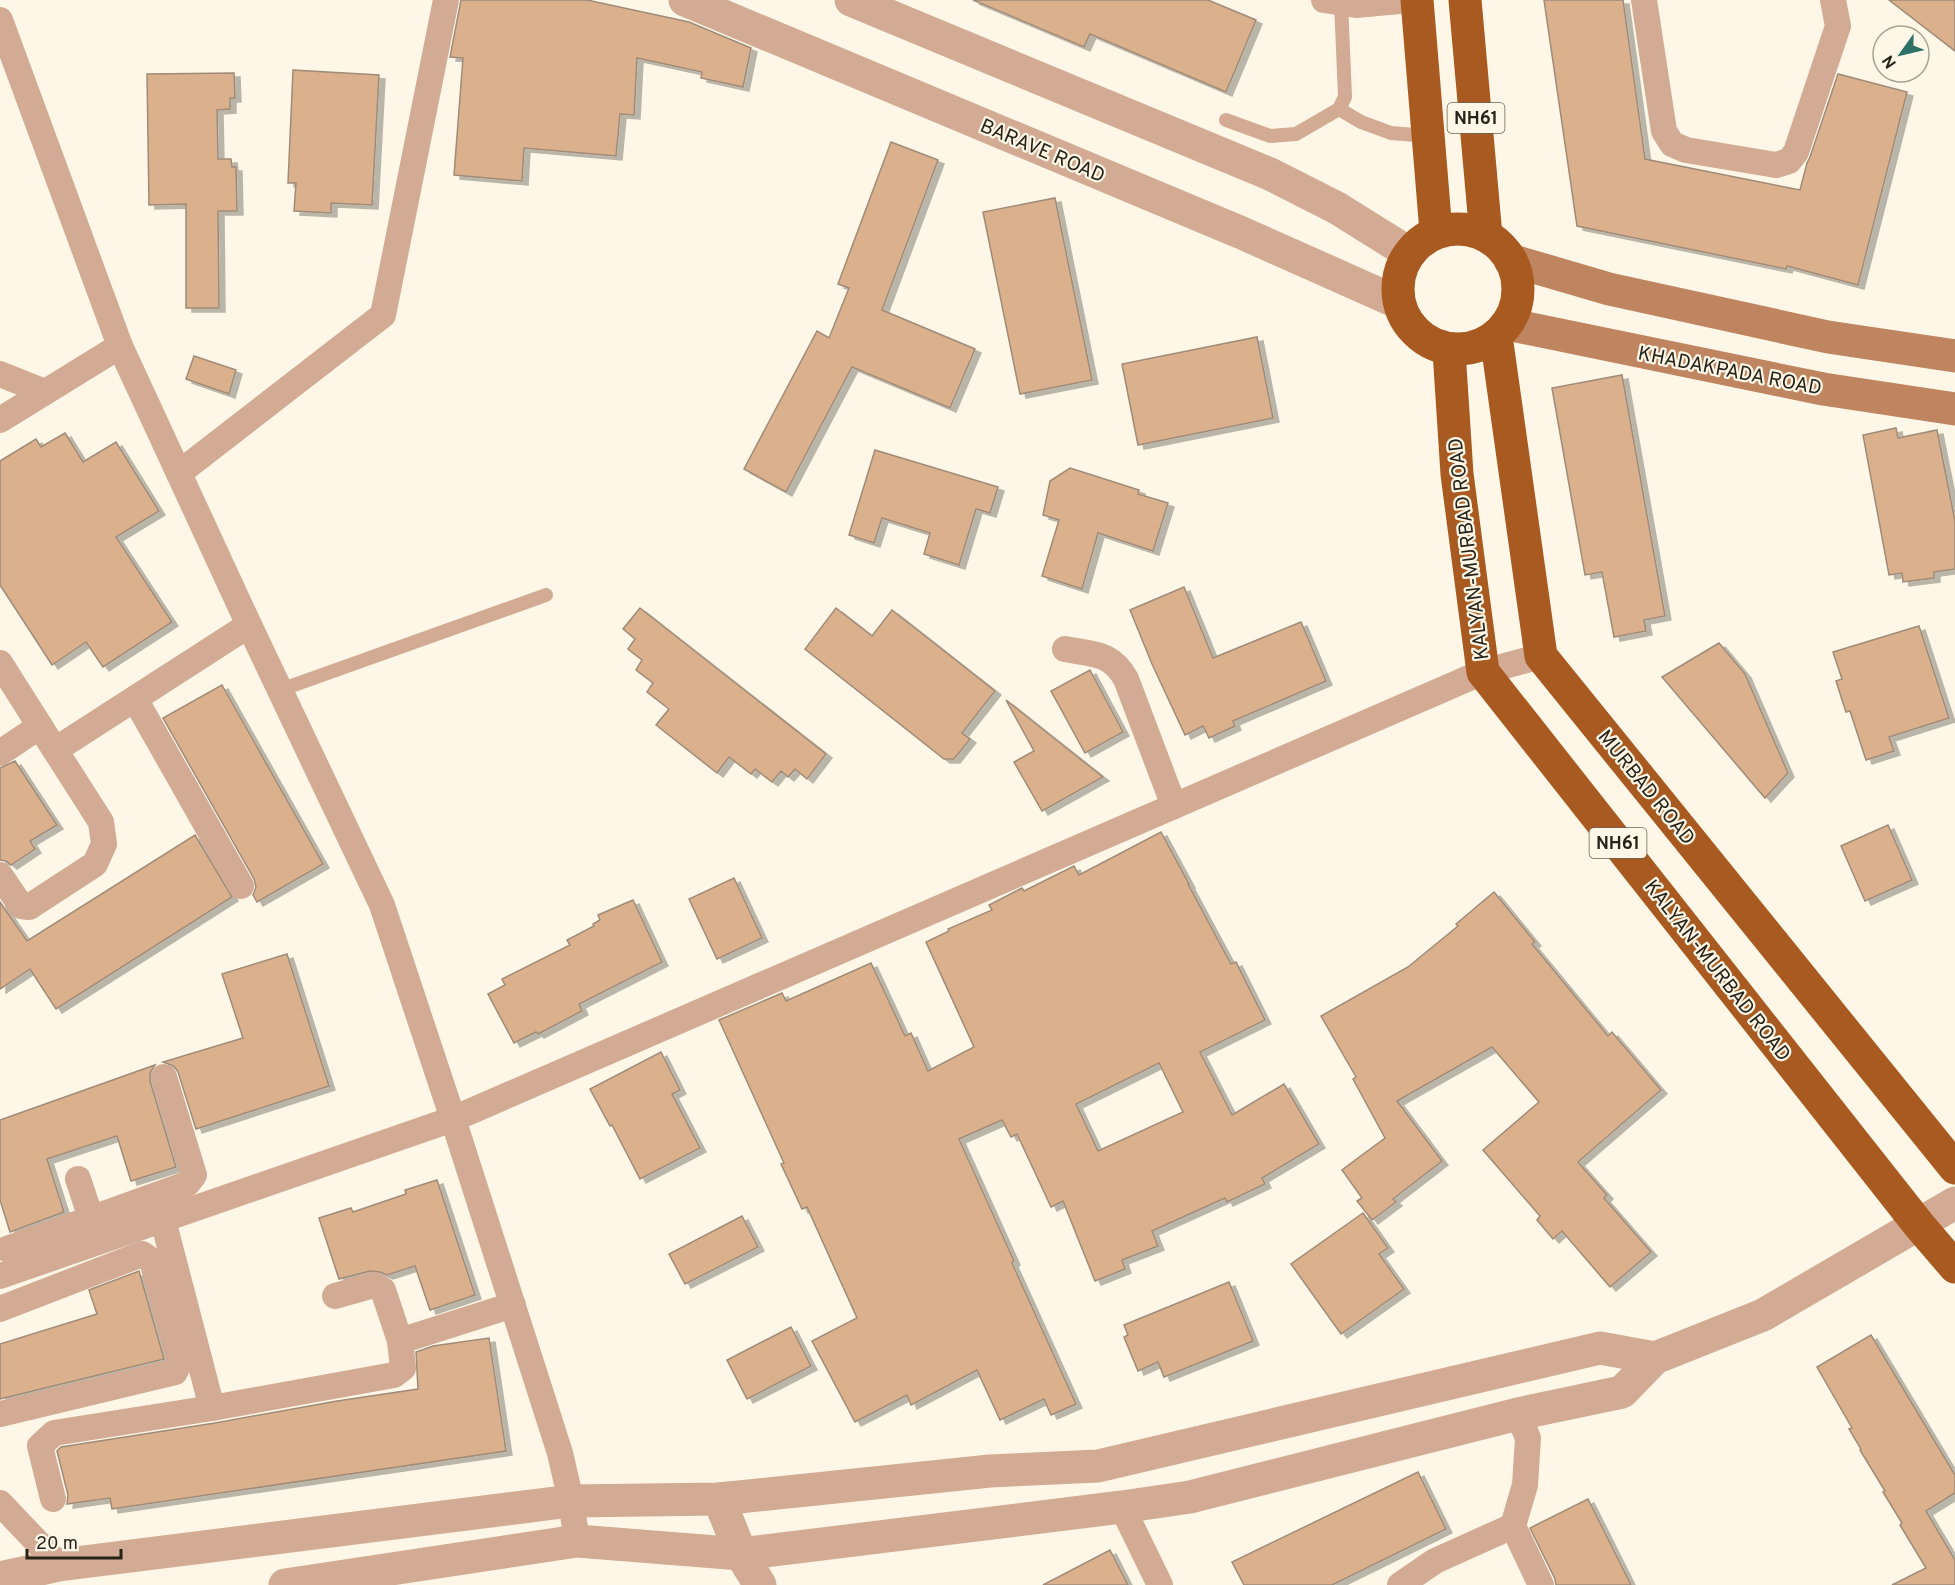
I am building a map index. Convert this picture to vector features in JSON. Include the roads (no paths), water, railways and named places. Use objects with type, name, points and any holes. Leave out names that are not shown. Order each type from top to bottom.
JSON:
[{"type":"highway","name":"NH61","points":[[1417,0],[1436,232]]},
{"type":"highway","name":"NH61","points":[[1465,0],[1486,236]]},
{"type":"highway","points":[[1453,229],[1470,230],[1486,236],[1500,246],[1510,260],[1516,276],[1518,292],[1515,309],[1502,330],[1482,345],[1465,349],[1449,351],[1431,343],[1417,333],[1406,319],[1399,303],[1397,286],[1401,268],[1409,253],[1421,241],[1436,232],[1453,229]]},
{"type":"highway","points":[[1502,330],[1541,656]]},
{"type":"highway","name":"KALYAN-MURBAD ROAD","points":[[1449,351],[1457,474],[1483,672],[1918,1225],[1955,1267]]},
{"type":"highway","name":"MURBAD ROAD","points":[[1541,656],[1955,1168]]},
{"type":"main road","points":[[1510,260],[1609,289],[1828,337],[1955,356]]},
{"type":"main road","name":"KHADAKPADA ROAD","points":[[1502,330],[1823,389],[1955,409]]},
{"type":"main road","points":[[1823,389],[1828,337]]},
{"type":"main road","points":[[1860,394],[1865,342]]},
{"type":"street","points":[[179,473],[383,315],[446,0]]},
{"type":"street","name":"BARAVE ROAD","points":[[685,0],[1231,228],[1399,303]]},
{"type":"street","points":[[851,0],[1269,174],[1336,208],[1409,253]]},
{"type":"street","points":[[1332,1],[1356,4],[1410,0]]},
{"type":"street","points":[[1644,0],[1664,131],[1672,144],[1686,150],[1776,165],[1789,161],[1796,152],[1838,26],[1833,0]]},
{"type":"street","points":[[0,20],[120,346],[382,905],[560,1454],[577,1541]]},
{"type":"street","points":[[0,420],[120,346]]},
{"type":"street","points":[[0,374],[45,392]]},
{"type":"street","points":[[55,750],[249,625]]},
{"type":"street","points":[[1065,649],[1109,658],[1119,667],[1126,679],[1174,806]]},
{"type":"street","points":[[6,1249],[163,1220],[453,1119],[1483,672],[1541,656]]},
{"type":"street","points":[[0,663],[100,822],[104,844],[95,864],[29,907],[21,906],[0,875]]},
{"type":"street","points":[[135,699],[241,886]]},
{"type":"street","points":[[0,753],[40,726]]},
{"type":"street","points":[[0,1276],[187,1185],[194,1175],[164,1077]]},
{"type":"street","points":[[78,1179],[95,1231]]},
{"type":"street","points":[[285,1585],[577,1541],[741,1554],[1122,1508],[1190,1497],[1518,1414],[1622,1392],[1655,1358],[1763,1315],[1955,1203]]},
{"type":"street","points":[[163,1220],[212,1408]]},
{"type":"street","points":[[0,1310],[142,1254],[152,1261],[180,1360],[175,1372],[0,1414]]},
{"type":"street","points":[[53,1499],[40,1446],[54,1433],[212,1408],[394,1375],[404,1368],[400,1341],[383,1290],[374,1285],[335,1296]]},
{"type":"street","points":[[400,1341],[513,1305]]},
{"type":"street","points":[[0,1578],[58,1565],[571,1501],[719,1499],[990,1471],[1098,1467],[1600,1348],[1655,1358]]},
{"type":"street","points":[[1518,1414],[1528,1438],[1525,1485],[1513,1526],[1541,1585]]},
{"type":"street","points":[[719,1499],[741,1554],[760,1585]]},
{"type":"street","points":[[0,1503],[58,1565]]},
{"type":"street","points":[[1122,1508],[1160,1585]]},
{"type":"street","points":[[1400,1585],[1435,1562],[1513,1526]]},
{"type":"lane","points":[[1226,120],[1270,136],[1296,134],[1339,109],[1345,97],[1332,1]]},
{"type":"lane","points":[[1339,109],[1361,122],[1391,133],[1427,136]]},
{"type":"lane","points":[[280,690],[546,595]]}]
